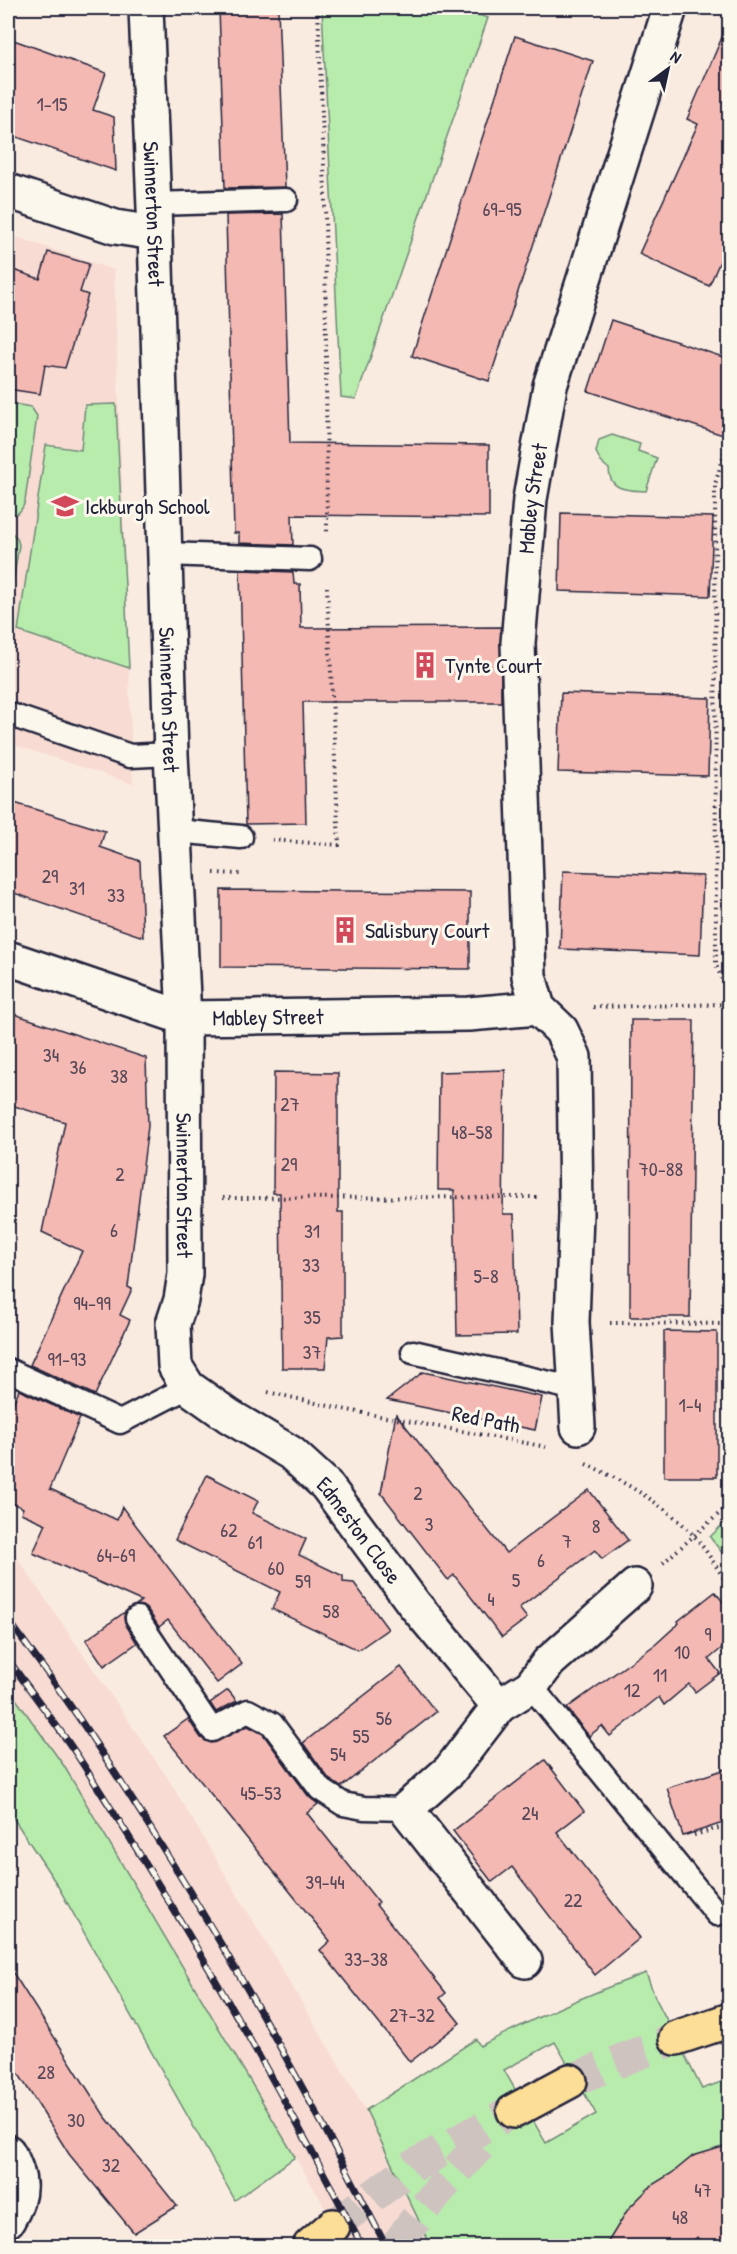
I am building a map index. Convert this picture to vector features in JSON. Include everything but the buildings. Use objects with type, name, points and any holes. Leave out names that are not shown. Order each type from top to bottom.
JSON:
[{"type":"highway","points":[[675,2038],[729,2020]]},
{"type":"highway","points":[[513,2111],[570,2081]]},
{"type":"street","name":"Swinnerton Street","points":[[146,8],[171,754],[184,1018],[185,1274],[181,1300],[173,1324],[175,1366],[188,1387]]},
{"type":"street","name":"Mabley Street","points":[[8,958],[184,1018],[469,1014],[538,1008],[529,976],[518,643],[530,499],[550,386],[670,8]]},
{"type":"street","points":[[8,191],[116,227],[154,219]]},
{"type":"street","points":[[538,1008],[561,1030],[574,1058],[576,1197],[572,1322],[576,1389],[567,1439]]},
{"type":"street","name":"Edmeston Close","points":[[188,1387],[229,1416],[291,1453],[326,1485],[414,1604],[499,1706]]},
{"type":"street","points":[[525,1961],[406,1809],[450,1770],[499,1706],[531,1686],[549,1662],[635,1586]]},
{"type":"street","points":[[8,2152],[13,2161],[20,2189],[18,2204],[8,2220]]},
{"type":"lane","points":[[154,219],[286,200]]},
{"type":"lane","points":[[165,554],[310,559]]},
{"type":"lane","points":[[8,714],[130,756],[171,754]]},
{"type":"lane","points":[[176,831],[241,837]]},
{"type":"lane","points":[[413,1352],[576,1389]]},
{"type":"lane","points":[[8,1370],[120,1422],[188,1387]]},
{"type":"lane","points":[[137,1617],[212,1730],[248,1710],[272,1724],[320,1789],[343,1804],[364,1808],[406,1809]]},
{"type":"lane","points":[[531,1686],[717,1914]]},
{"type":"path","points":[[318,8],[325,192],[327,541]]},
{"type":"path","points":[[729,435],[715,484],[715,554],[716,965],[729,998]]},
{"type":"path","points":[[177,872],[240,874],[241,837],[339,845],[327,580]]},
{"type":"path","points":[[538,1008],[729,1004]]},
{"type":"path","points":[[185,1198],[576,1197]]},
{"type":"path","points":[[572,1322],[729,1324]]},
{"type":"path","name":"Red Path","points":[[264,1391],[342,1409],[547,1447],[567,1439]]},
{"type":"path","points":[[576,1460],[605,1472],[662,1507],[694,1536],[729,1587]]},
{"type":"path","points":[[635,1586],[729,1504]]},
{"type":"shaded area","name":"Ickburgh School","points":[[8,234],[114,270],[133,784],[8,743]]},
{"type":"shaded area","points":[[8,1544],[169,1780],[366,2110],[431,2246],[344,2246],[318,2195],[295,2157],[235,2200],[56,1883],[8,1810]]},
{"type":"green space","points":[[322,8],[458,8],[488,18],[356,399],[341,397]]},
{"type":"green space","points":[[8,403],[31,407],[37,416],[25,501],[19,512],[14,514],[8,514]]},
{"type":"green space","points":[[116,404],[129,668],[18,631],[46,445],[81,450],[85,405]]},
{"type":"green space","points":[[612,435],[640,444],[638,451],[657,458],[646,491],[621,488],[612,482],[609,469],[601,462],[596,452],[599,440]]},
{"type":"green space","points":[[8,529],[17,538],[19,545],[8,614]]},
{"type":"green space","points":[[729,1518],[729,1562],[710,1537]]},
{"type":"green space","points":[[8,1688],[64,1766],[295,2157],[235,2200],[56,1883],[8,1810]]},
{"type":"green space","points":[[646,1973],[655,1997],[702,2089],[729,2079],[729,2145],[691,2162],[658,2185],[643,2198],[605,2246],[431,2246],[366,2110],[476,2039],[480,2046],[562,2007]],"holes":[[[555,2042],[596,2114],[546,2143],[504,2070]]]},
{"type":"tunnel","points":[[570,2081],[676,2038]]},
{"type":"tunnel","points":[[333,2226],[413,2166],[514,2111]]},
{"type":"tunnel","points":[[397,2246],[440,2189],[489,2136]]},
{"type":"railway","points":[[8,1619],[82,1723],[209,1924],[283,2052],[386,2246]]},
{"type":"railway","points":[[8,1659],[77,1755],[190,1936],[261,2059],[362,2246]]},
{"type":"place","name":"Ickburgh School","points":[[65,506]]},
{"type":"place","name":"Tynte Court","points":[[425,665]]},
{"type":"place","name":"Salisbury Court","points":[[345,930]]}]
